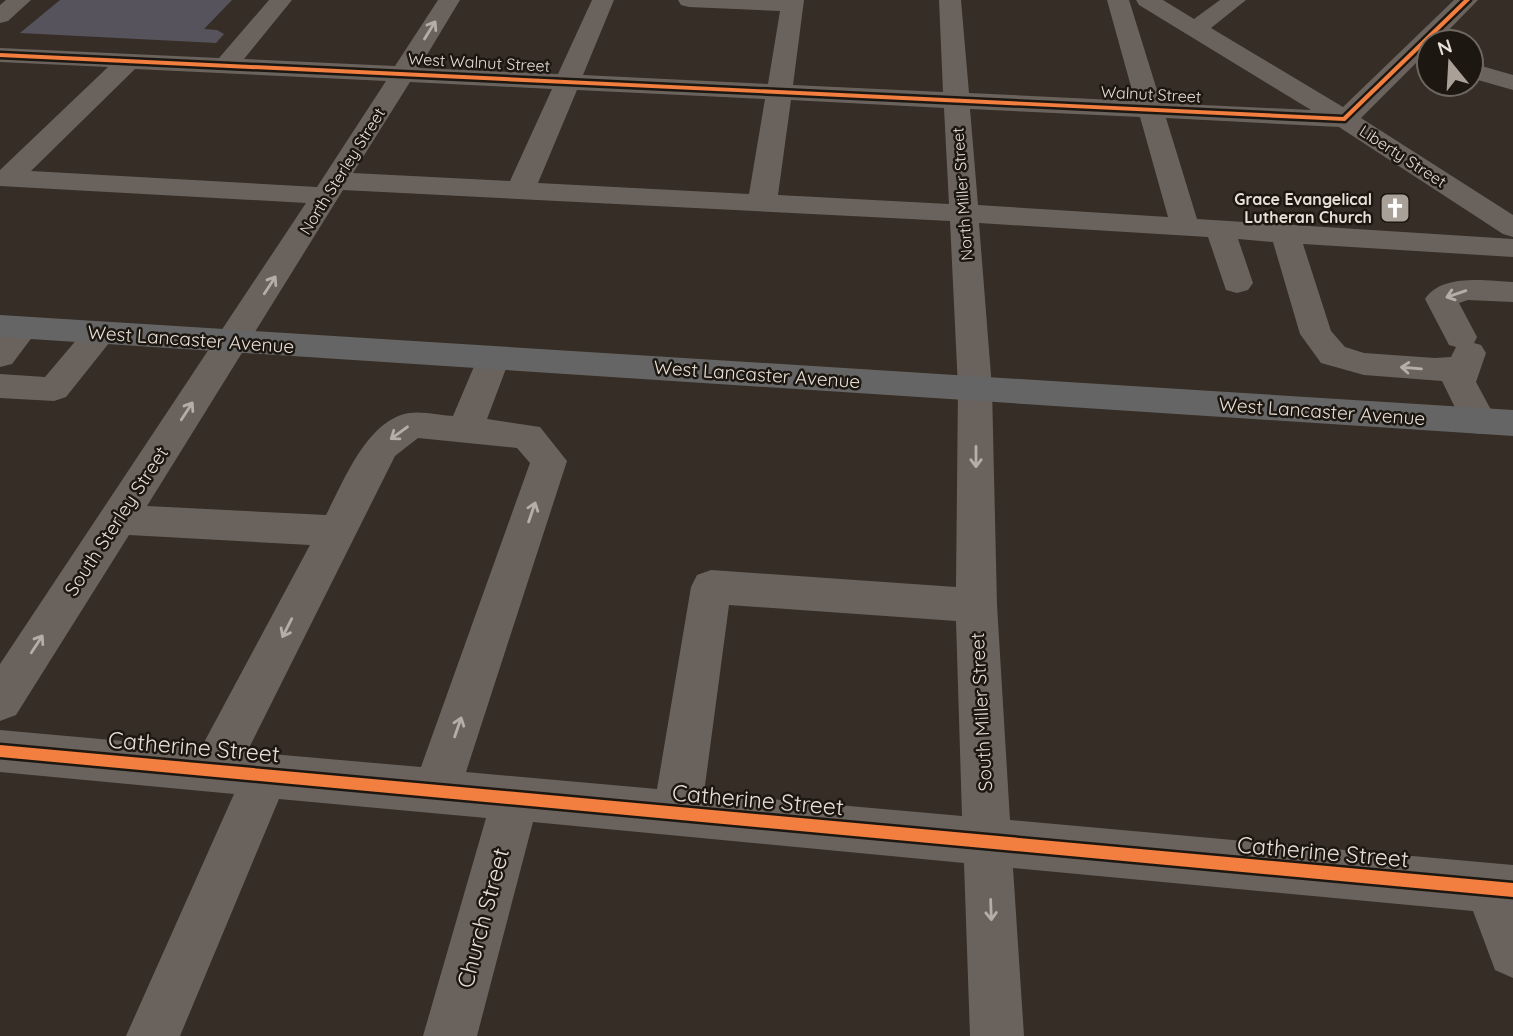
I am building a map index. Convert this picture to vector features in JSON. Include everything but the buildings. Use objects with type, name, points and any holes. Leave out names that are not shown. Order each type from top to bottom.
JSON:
[{"type":"main road","name":"West Lancaster Avenue","points":[[12,327],[1513,423]]},
{"type":"street","points":[[0,16],[20,0]]},
{"type":"street","points":[[225,66],[281,0]]},
{"type":"street","name":"North Sterley Street","points":[[232,341],[449,0]]},
{"type":"street","points":[[520,191],[603,0]]},
{"type":"street","points":[[689,0],[793,2],[762,204]]},
{"type":"street","name":"North Miller Street","points":[[950,0],[975,388]]},
{"type":"street","points":[[1118,0],[1185,226]]},
{"type":"street","name":"Liberty Street","points":[[1147,0],[1345,119],[1513,228]]},
{"type":"street","points":[[1195,29],[1235,0]]},
{"type":"street","points":[[1443,28],[1467,0]]},
{"type":"street","name":"West Walnut Street","points":[[0,55],[956,100]]},
{"type":"street","points":[[1345,119],[1415,59]]},
{"type":"street","points":[[4,178],[129,61]]},
{"type":"street","points":[[1485,74],[1513,83]]},
{"type":"street","name":"Walnut Street","points":[[956,100],[1345,119]]},
{"type":"street","points":[[4,178],[520,191],[1220,228],[1513,248]]},
{"type":"street","points":[[1220,228],[1237,283]]},
{"type":"street","points":[[1285,233],[1315,334],[1333,355],[1364,364],[1436,370],[1465,352]]},
{"type":"street","points":[[1479,421],[1459,382],[1465,352],[1441,299],[1465,290],[1513,292]]},
{"type":"street","points":[[0,356],[12,327]]},
{"type":"street","points":[[0,386],[54,389],[101,333]]},
{"type":"street","name":"South Sterley Street","points":[[0,701],[232,341]]},
{"type":"street","points":[[465,430],[493,358]]},
{"type":"street","name":"South Miller Street","points":[[975,388],[976,605],[997,1036]]},
{"type":"street","points":[[214,771],[380,447],[411,425],[527,436],[549,461],[436,792]]},
{"type":"street","points":[[117,519],[337,531]]},
{"type":"street","points":[[677,814],[711,587],[976,605]]},
{"type":"street","name":"Catherine Street","points":[[0,751],[1502,889]]},
{"type":"street","points":[[153,1036],[266,775]]},
{"type":"street","name":"Church Street","points":[[450,1036],[515,799]]},
{"type":"street","points":[[1502,889],[1513,952]]},
{"type":"cycle path","points":[[0,55],[1345,119],[1467,0]]},
{"type":"cycle path","points":[[0,751],[1513,890]]},
{"type":"place","name":"Grace Evangelical Lutheran Church","points":[[1395,208]]}]
